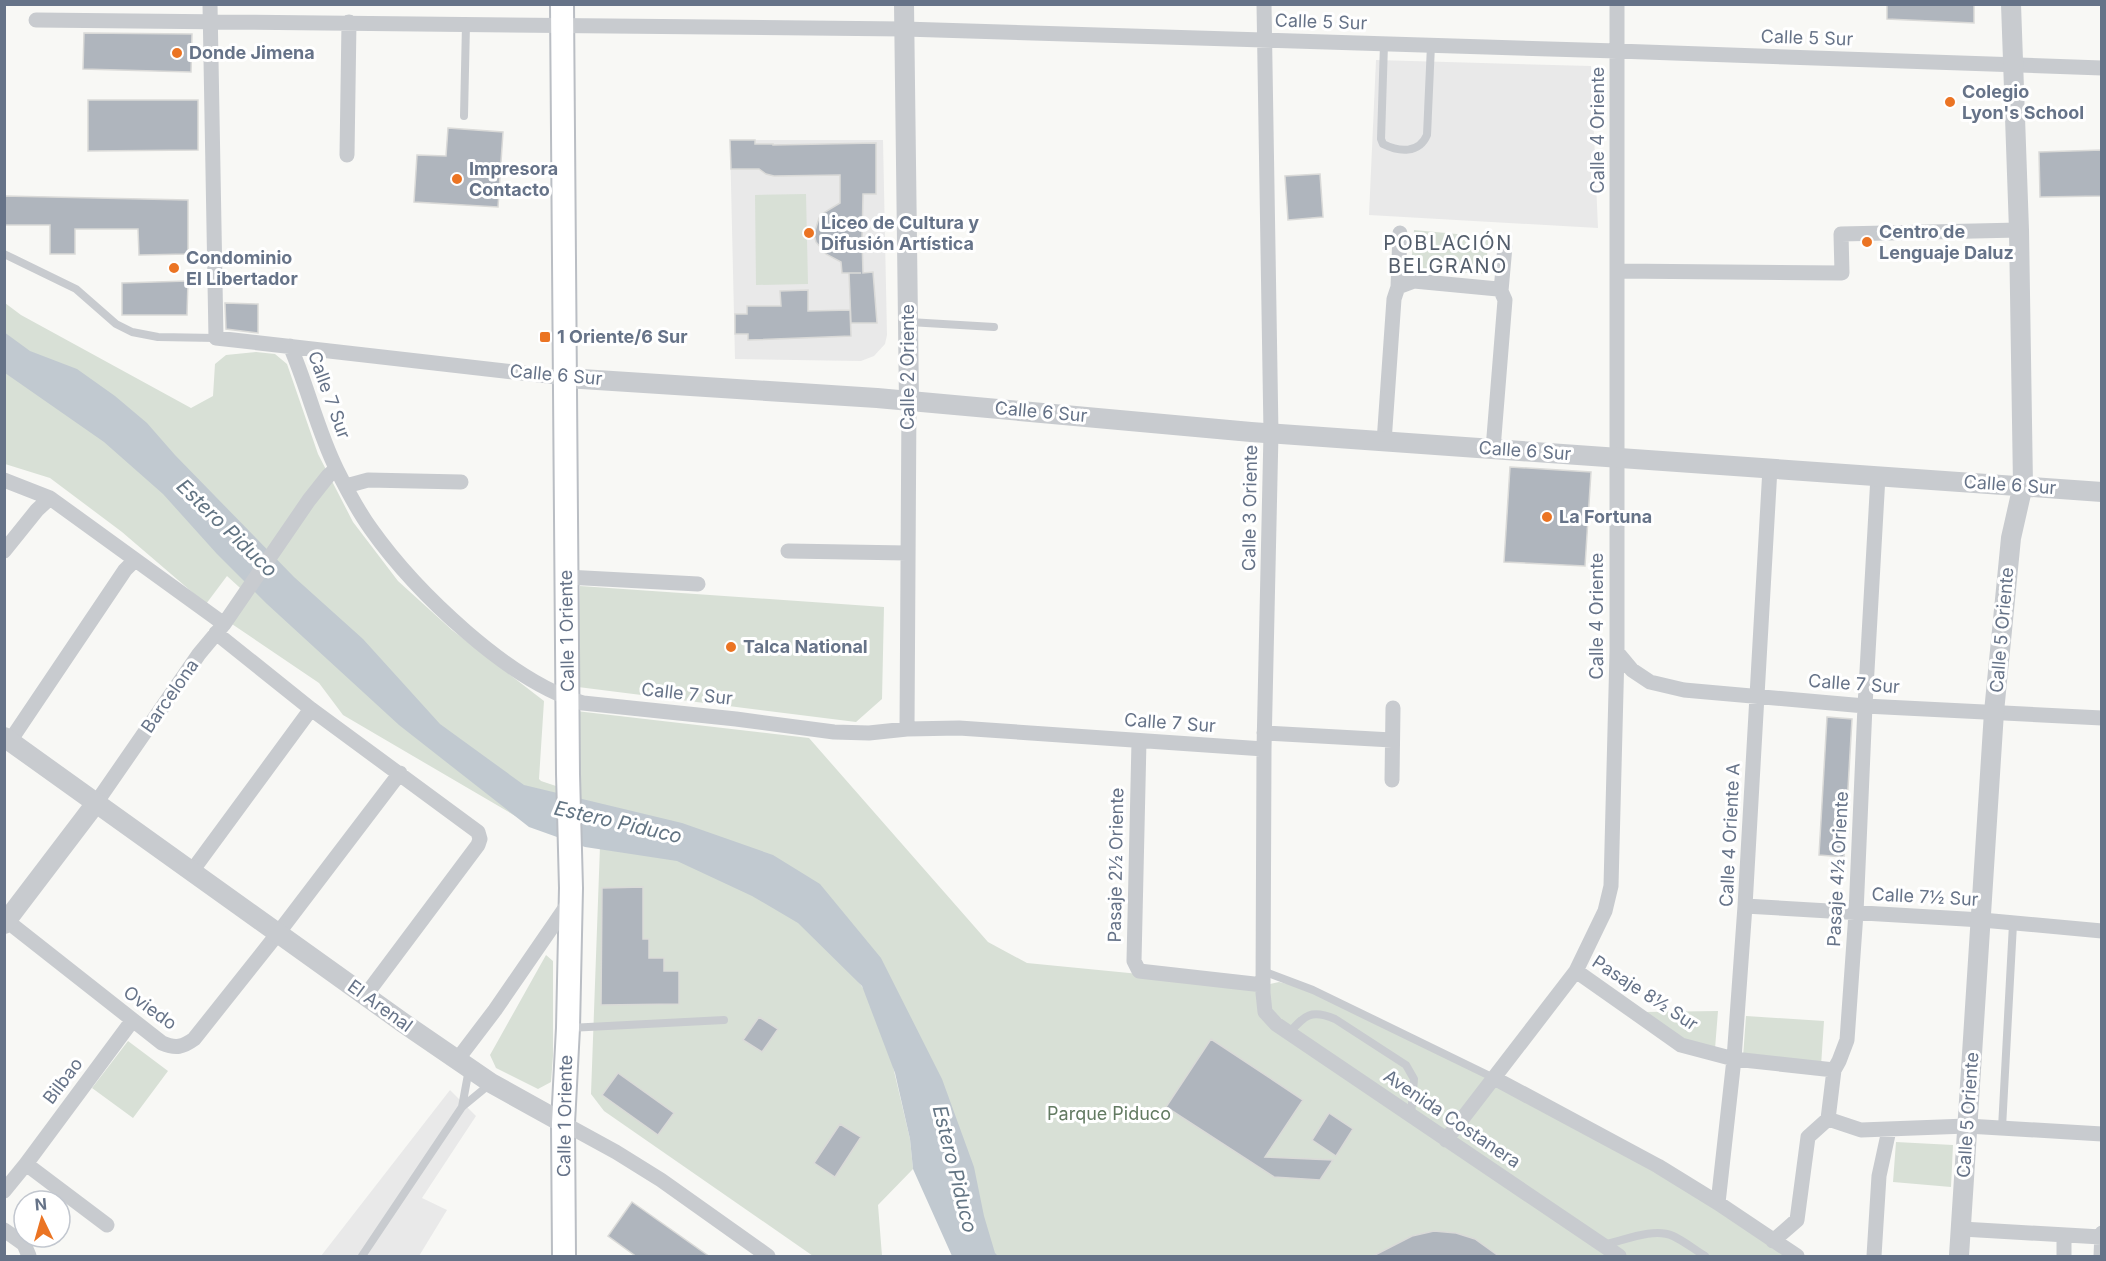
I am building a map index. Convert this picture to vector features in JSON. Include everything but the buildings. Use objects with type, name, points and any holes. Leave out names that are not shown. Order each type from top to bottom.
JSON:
[{"type":"main road","name":"Calle 1 Oriente","points":[[562,15],[568,774],[571,855],[568,1028],[563,1124],[564,1257]]},
{"type":"street","points":[[210,4],[216,338]]},
{"type":"street","name":"Calle 2 Oriente","points":[[904,4],[909,401],[907,729]]},
{"type":"street","name":"Calle 3 Oriente","points":[[1264,4],[1271,434],[1264,733],[1263,978],[1265,1012]]},
{"type":"street","name":"Calle 4 Oriente","points":[[1446,1140],[1576,971],[1605,911],[1611,886],[1617,652],[1617,4]]},
{"type":"street","name":"Calle 5 Oriente","points":[[1959,1257],[1994,712],[2011,538],[2023,485],[2019,230],[2011,4]]},
{"type":"street","name":"Calle 5 Sur","points":[[36,20],[466,24],[562,15],[904,29],[2102,68]]},
{"type":"street","points":[[347,155],[350,22]]},
{"type":"street","points":[[1618,271],[1842,273],[1841,234],[2019,230]]},
{"type":"street","points":[[1384,442],[1394,299],[1398,287],[1400,233]]},
{"type":"street","points":[[1493,449],[1504,300],[1502,291],[1505,246]]},
{"type":"street","points":[[1398,287],[1413,281],[1502,291]]},
{"type":"street","name":"Calle 6 Sur","points":[[216,338],[566,378],[909,401],[1271,434],[2102,492]]},
{"type":"street","name":"Calle 7 Sur","points":[[290,346],[304,379],[310,406],[336,469],[370,528],[402,569],[455,621],[501,660],[542,686],[568,699],[583,703],[834,732],[869,733],[907,729],[959,728],[1264,749]]},
{"type":"street","name":"Calle 4 Oriente A","points":[[1718,1203],[1734,1059],[1745,906],[1770,468]]},
{"type":"street","name":"Barcelona","points":[[6,922],[96,803],[199,654],[234,611],[309,500],[336,469]]},
{"type":"street","name":"Pasaje 4½ Oriente","points":[[1828,1119],[1834,1070],[1847,1040],[1856,913],[1864,705],[1878,476]]},
{"type":"street","points":[[4,480],[50,498],[135,560],[220,629],[311,709],[478,832],[480,839],[478,845],[366,996]]},
{"type":"street","points":[[346,486],[368,480],[461,482]]},
{"type":"street","points":[[4,552],[37,510],[50,498]]},
{"type":"street","points":[[788,551],[907,553]]},
{"type":"street","points":[[7,739],[125,570],[135,560]]},
{"type":"street","points":[[566,578],[698,584]]},
{"type":"street","name":"Calle 7 Sur","points":[[1617,652],[1632,670],[1650,682],[1684,690],[1864,705],[2102,718]]},
{"type":"street","points":[[1392,780],[1393,708]]},
{"type":"street","points":[[192,871],[311,709]]},
{"type":"street","points":[[1264,733],[1392,740]]},
{"type":"street","name":"El Arenal","points":[[7,739],[491,1083],[606,1146],[661,1180],[768,1257]]},
{"type":"street","name":"Pasaje 2½ Oriente","points":[[1139,741],[1134,961],[1139,971],[1263,978]]},
{"type":"street","points":[[279,932],[400,773]]},
{"type":"street","points":[[464,1064],[501,1002],[570,901]]},
{"type":"street","name":"Calle 7½ Sur","points":[[1745,906],[1982,920],[2102,931]]},
{"type":"street","name":"Oviedo","points":[[6,922],[132,1021],[162,1043],[173,1048],[185,1046],[194,1039],[279,932]]},
{"type":"street","name":"Pasaje 8½ Sur","points":[[1576,971],[1681,1045],[1734,1059],[1834,1070]]},
{"type":"street","name":"Avenida Costanera","points":[[1265,1012],[1289,1033],[1619,1257]]},
{"type":"street","name":"Bilbao","points":[[4,1191],[132,1021]]},
{"type":"street","points":[[1494,1078],[1658,1166],[1718,1203],[1797,1257]]},
{"type":"street","points":[[1773,1241],[1797,1220],[1808,1137],[1828,1119],[1861,1130],[1967,1126],[2102,1134]]},
{"type":"street","points":[[1874,1257],[1879,1176],[1889,1130]]},
{"type":"street","points":[[26,1164],[107,1226]]},
{"type":"street","points":[[1962,1229],[2101,1235],[2102,1257]]},
{"type":"street","points":[[4,1230],[24,1244],[29,1257]]},
{"type":"street","points":[[2064,1235],[2064,1257]]},
{"type":"lane","points":[[464,116],[466,24]]},
{"type":"lane","points":[[1384,44],[1381,139],[1383,144],[1392,149],[1411,150],[1418,148],[1427,135],[1431,45]]},
{"type":"lane","name":"Calle 6 Sur","points":[[4,254],[76,289],[116,324],[132,332],[158,337],[216,338]]},
{"type":"lane","points":[[908,321],[994,327]]},
{"type":"lane","points":[[2002,1128],[2013,924]]},
{"type":"lane","points":[[1263,978],[1313,990],[1494,1078]]},
{"type":"lane","points":[[1289,1033],[1306,1016],[1322,1014],[1335,1019],[1406,1065],[1414,1079],[1411,1116]]},
{"type":"lane","points":[[568,1028],[724,1020]]},
{"type":"lane","points":[[462,1107],[464,1064]]},
{"type":"lane","points":[[362,1257],[462,1107],[491,1083]]},
{"type":"lane","points":[[1602,1245],[1643,1236],[1665,1234],[1673,1236],[1705,1257]]},
{"type":"shaded area","points":[[1376,60],[1591,66],[1598,228],[1369,215]]},
{"type":"shaded area","name":"Liceo de Cultura y Difusión Artística","points":[[730,140],[883,140],[887,335],[885,344],[874,356],[861,361],[735,359]]},
{"type":"shaded area","points":[[450,1090],[476,1116],[422,1198],[447,1210],[419,1256],[321,1256]]},
{"type":"green space","points":[[806,194],[808,284],[756,285],[755,195]]},
{"type":"green space","points":[[1414,230],[1489,237],[1485,274],[1411,268]]},
{"type":"green space","name":"Parque Piduco","points":[[5,303],[21,315],[191,408],[213,396],[215,364],[226,355],[256,352],[275,354],[287,364],[318,454],[353,522],[398,581],[452,630],[544,701],[539,779],[541,781],[574,792],[576,711],[809,738],[988,942],[1027,963],[1262,986],[1279,982],[1313,990],[1494,1078],[1713,1204],[1791,1256],[971,1256],[957,1236],[941,1189],[932,1138],[884,1020],[853,958],[796,901],[749,881],[788,905],[845,963],[873,1002],[887,1041],[910,1139],[913,1169],[878,1205],[882,1256],[813,1256],[604,1111],[591,1094],[600,846],[617,846],[524,821],[343,715],[319,683],[226,620],[250,597],[227,576],[206,604],[122,532],[50,478],[5,464]]},
{"type":"green space","name":"Talca National","points":[[580,586],[884,607],[882,699],[856,722],[578,687]]},
{"type":"green space","points":[[546,955],[553,961],[553,1056],[551,1082],[538,1089],[496,1068],[490,1055]]},
{"type":"green space","points":[[1718,1011],[1715,1049],[1674,1037],[1643,1012]]},
{"type":"green space","points":[[1746,1016],[1824,1021],[1821,1066],[1743,1057]]},
{"type":"green space","points":[[128,1041],[168,1071],[133,1118],[92,1088]]},
{"type":"green space","points":[[1896,1142],[1953,1145],[1951,1187],[1893,1182]]},
{"type":"water","name":"Estero Piduco","points":[[4,332],[30,351],[77,369],[115,396],[147,423],[175,455],[294,577],[363,639],[440,724],[524,785],[682,823],[773,855],[820,884],[881,958],[942,1079],[974,1167],[984,1216],[995,1253],[998,1256],[952,1256],[913,1169],[910,1139],[895,1073],[862,986],[798,923],[752,896],[677,861],[585,847],[529,827],[399,725],[267,604],[217,554],[163,494],[104,442],[5,373]]},
{"type":"place","name":"Donde Jimena","points":[[177,53]]},
{"type":"place","name":"Colegio Lyon's School","points":[[1950,102]]},
{"type":"place","name":"Impresora Contacto","points":[[457,179]]},
{"type":"place","name":"Liceo de Cultura y Difusión Artística","points":[[809,233]]},
{"type":"place","name":"Centro de Lenguaje Daluz","points":[[1867,242]]},
{"type":"place","name":"Condominio El Libertador","points":[[174,268]]},
{"type":"place","name":"1 Oriente/6 Sur","points":[[545,337]]},
{"type":"place","name":"La Fortuna","points":[[1547,517]]},
{"type":"place","name":"Talca National","points":[[731,647]]},
{"type":"district","name":"POBLACIÓN BELGRANO","points":[[1448,254]]}]
